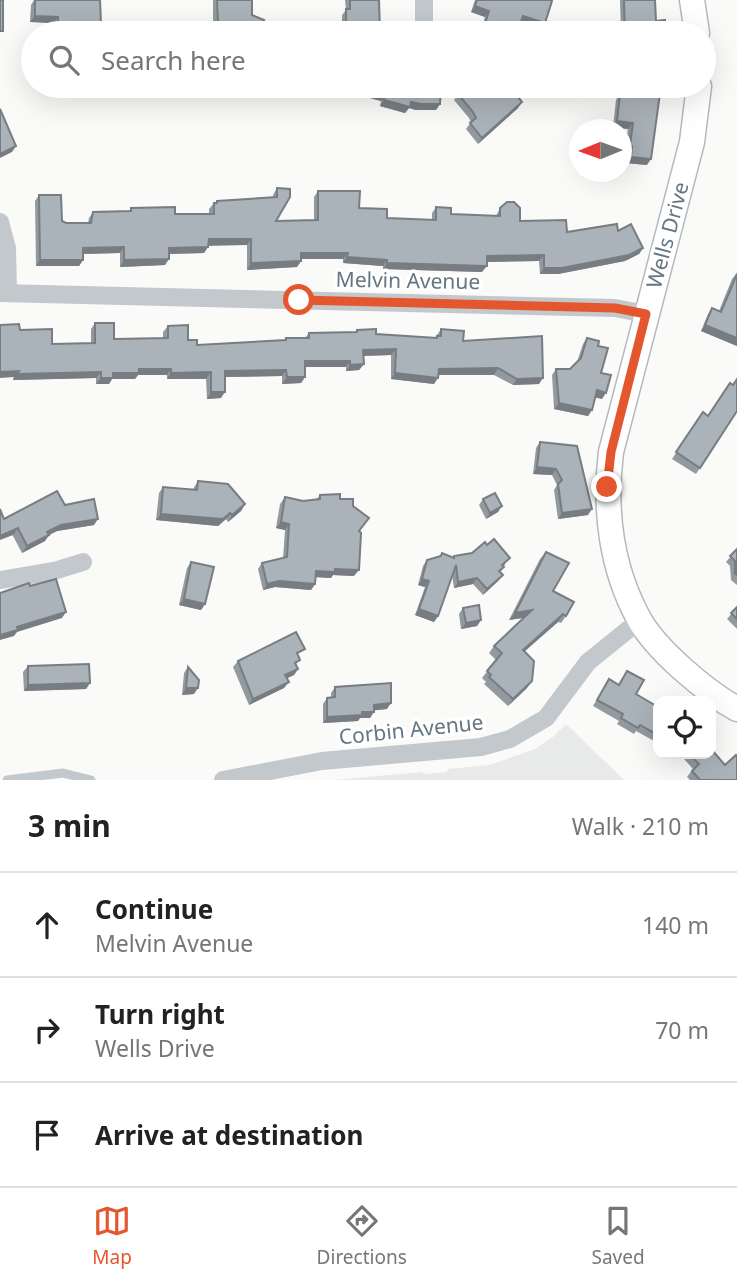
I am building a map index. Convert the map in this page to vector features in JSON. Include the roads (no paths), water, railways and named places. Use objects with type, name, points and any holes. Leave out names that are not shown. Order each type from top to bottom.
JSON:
[{"type":"main road","points":[[692,0],[695,21]]},
{"type":"main road","name":"Wells Drive","points":[[698,98],[692,142],[611,452],[607,487],[610,533],[621,575],[640,620],[669,655],[695,680],[737,709]]},
{"type":"street","points":[[424,0],[424,21]]},
{"type":"street","points":[[0,222],[7,248],[4,293]]},
{"type":"street","name":"Melvin Avenue","points":[[4,293],[615,308],[646,314]]},
{"type":"street","points":[[0,580],[54,571],[83,562]]},
{"type":"street","name":"Corbin Avenue","points":[[223,780],[322,761],[481,747],[510,739],[546,718],[588,662],[640,620]]},
{"type":"lane","points":[[7,780],[64,777],[91,780]]}]
